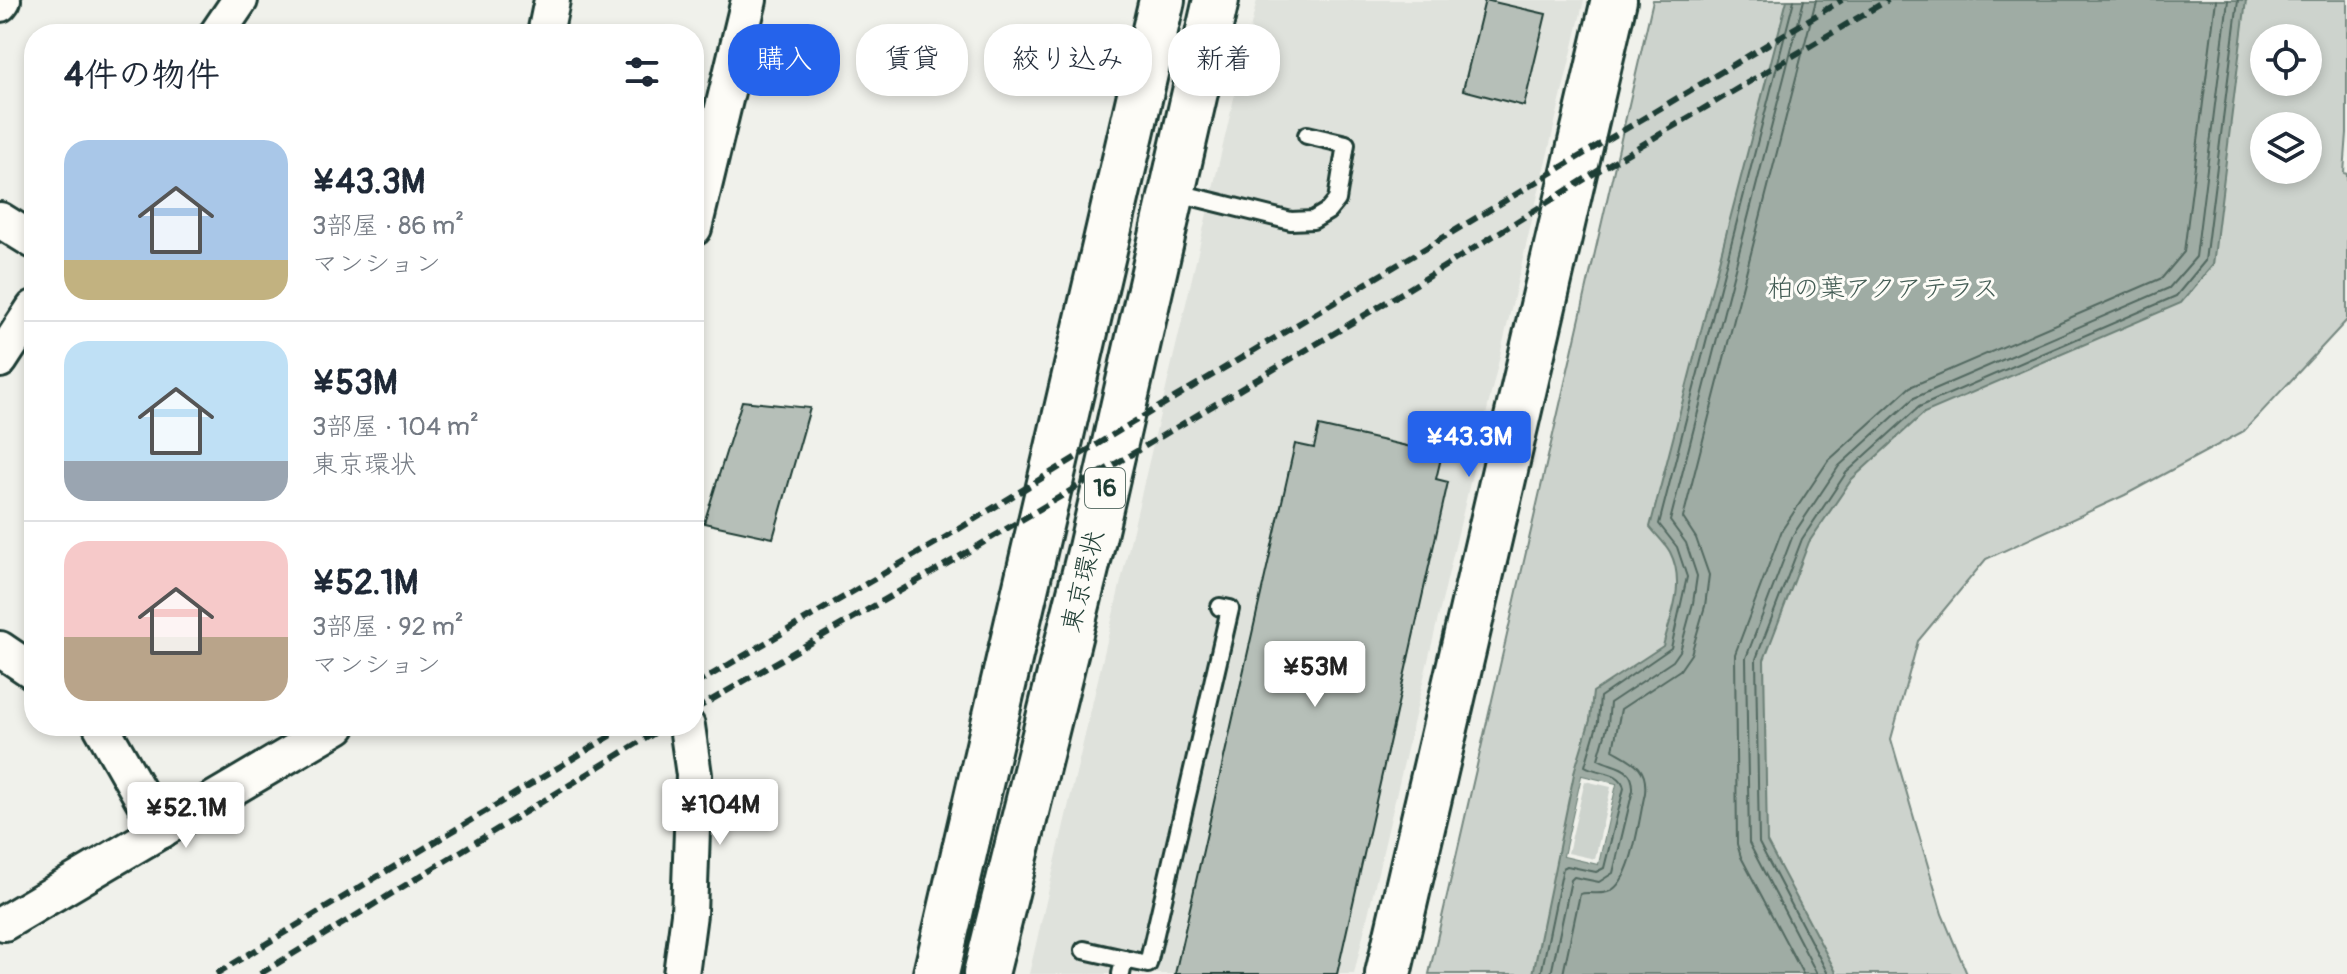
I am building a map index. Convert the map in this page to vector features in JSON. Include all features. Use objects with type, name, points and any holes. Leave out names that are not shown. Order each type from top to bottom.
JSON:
[{"type":"main road","name":"東京環状","points":[[936,974],[1162,0]]},
{"type":"main road","name":"東京環状","points":[[986,974],[1087,564],[1216,0]]},
{"type":"main road","points":[[1388,974],[1614,0]]},
{"type":"street","points":[[224,24],[240,0]]},
{"type":"street","points":[[547,24],[552,0]]},
{"type":"street","points":[[704,187],[749,0]]},
{"type":"street","points":[[0,220],[24,235]]},
{"type":"street","points":[[0,360],[24,323]]},
{"type":"street","points":[[0,649],[24,665]]},
{"type":"street","points":[[107,736],[161,831]]},
{"type":"street","points":[[4,923],[321,736]]},
{"type":"street","points":[[681,974],[689,914],[694,775],[688,736]]},
{"type":"lane","points":[[1173,192],[1291,221],[1313,220],[1328,211],[1337,200],[1346,144],[1307,135]]},
{"type":"lane","points":[[1084,950],[1122,966],[1147,969],[1230,609],[1220,607]]},
{"type":"shaded area","points":[[1257,0],[1584,0],[1354,974],[1029,974],[1235,96],[1280,96],[1280,24],[1251,24]]},
{"type":"green space","name":"柏の葉アクアテラス","points":[[1653,0],[2347,0],[2344,173],[2347,174],[2347,320],[2244,431],[2125,495],[1986,559],[1918,641],[1891,739],[1942,914],[1967,974],[1429,974]]},
{"type":"water","points":[[1787,0],[2246,0],[2213,265],[2181,303],[1924,413],[1852,479],[1809,542],[1764,660],[1767,842],[1837,974],[1533,974],[1575,769],[1590,720],[1593,692],[1663,646],[1673,611],[1677,587],[1675,564],[1668,549],[1650,527]],"holes":[[[1582,776],[1616,784],[1598,864],[1564,856]]]},
{"type":"pier","points":[[1582,776],[1616,784],[1598,864],[1564,856]],"holes":[[[1585,781],[1611,787],[1595,859],[1568,853]]]},
{"type":"building","points":[[1485,0],[1546,14],[1524,106],[1463,90]]},
{"type":"building","points":[[742,401],[810,408],[773,538],[704,523]]},
{"type":"building","points":[[1319,426],[1442,454],[1436,479],[1448,482],[1337,974],[1175,974],[1295,444],[1314,448]]},
{"type":"railway","points":[[704,679],[1842,0]]},
{"type":"railway","points":[[704,704],[976,547],[1405,291],[1601,169],[1888,0]]},
{"type":"railway","points":[[216,974],[610,736]]},
{"type":"railway","points":[[260,974],[650,736]]}]
